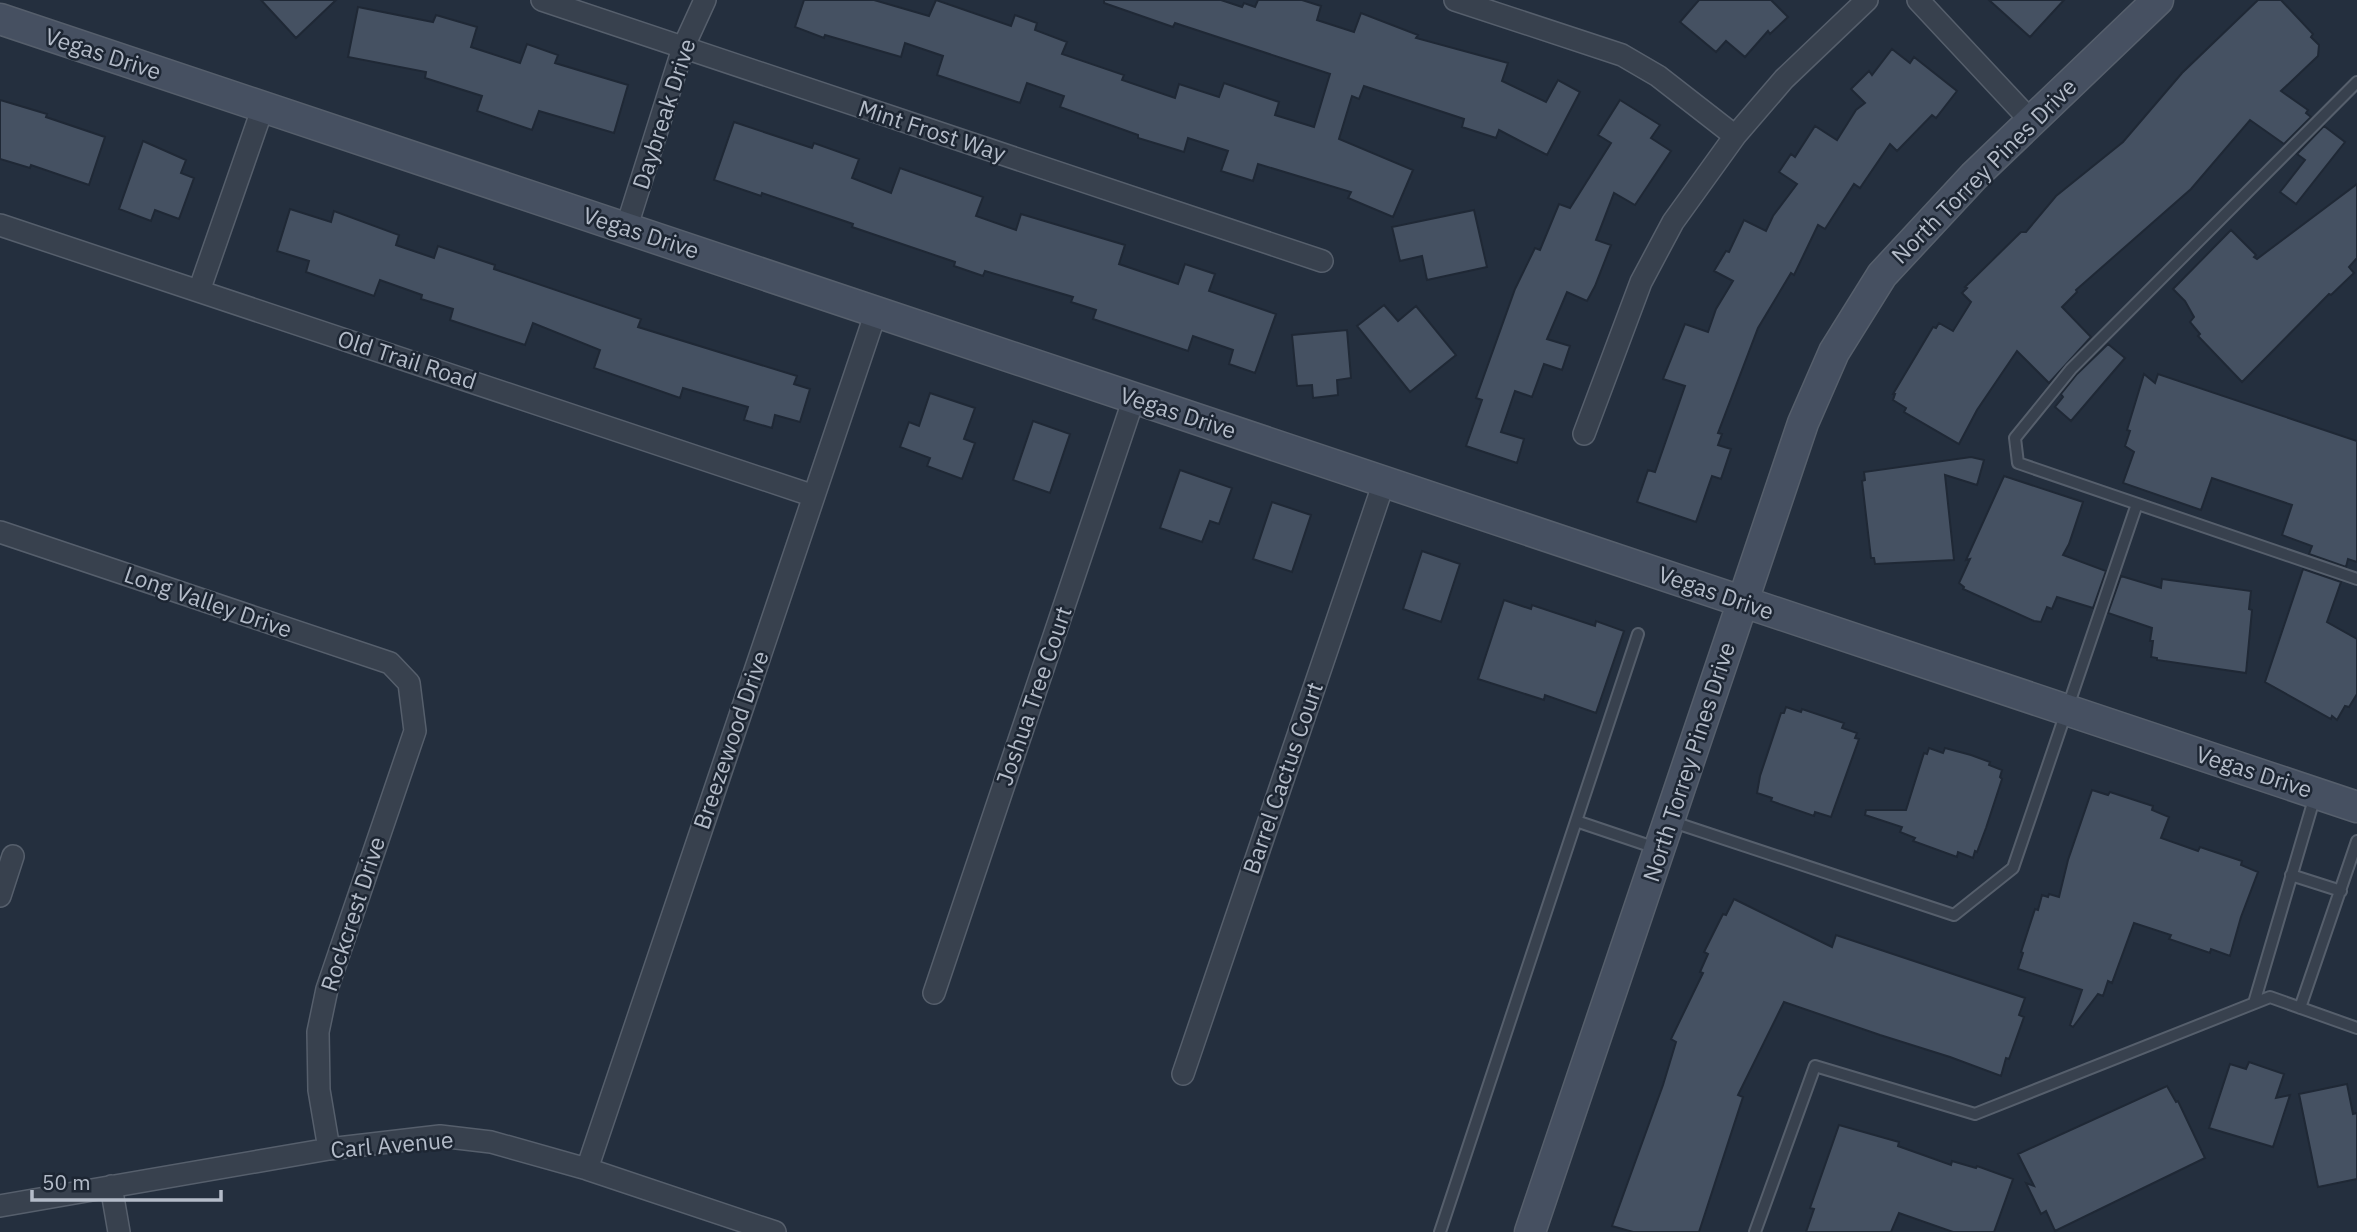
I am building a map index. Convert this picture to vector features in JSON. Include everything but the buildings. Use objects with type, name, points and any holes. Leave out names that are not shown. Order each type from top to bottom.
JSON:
[{"type":"main road","name":"North Torrey Pines Drive","points":[[1534,1229],[1803,423],[1822,375],[1882,275],[1912,240],[1974,176],[2158,0]]},
{"type":"main road","name":"Vegas Drive","points":[[0,19],[2357,807]]},
{"type":"street","name":"Mint Frost Way","points":[[542,0],[1322,261]]},
{"type":"street","name":"Daybreak Drive","points":[[626,229],[683,48],[705,0]]},
{"type":"street","points":[[1455,0],[1497,7],[1622,55],[1658,76],[1735,136]]},
{"type":"street","points":[[1584,433],[1641,282],[1673,222],[1735,136],[1784,79],[1867,0]]},
{"type":"street","points":[[1918,0],[2032,122]]},
{"type":"street","points":[[199,291],[263,107]]},
{"type":"street","name":"Old Trail Road","points":[[0,225],[814,496]]},
{"type":"street","name":"Breezewood Drive","points":[[587,1169],[876,312]]},
{"type":"street","name":"Joshua Tree Court","points":[[934,993],[1134,398]]},
{"type":"street","name":"Barrel Cactus Court","points":[[1183,1074],[1384,482]]},
{"type":"street","name":"Long Valley Drive","points":[[0,532],[390,663],[410,683]]},
{"type":"street","name":"Rockcrest Drive","points":[[329,1149],[319,1090],[318,1032],[327,989],[415,732],[410,683]]},
{"type":"street","points":[[0,895],[13,856]]},
{"type":"street","name":"Carl Avenue","points":[[0,1206],[329,1149],[440,1136],[491,1142],[587,1169],[775,1232]]},
{"type":"street","points":[[111,1186],[119,1232]]},
{"type":"lane","points":[[2357,82],[2071,369],[2015,438],[2018,463],[2357,579]]},
{"type":"lane","points":[[1576,821],[1665,835],[1954,915],[2013,868],[2137,504]]},
{"type":"lane","points":[[1440,1232],[1638,635]]},
{"type":"lane","points":[[2254,1003],[2316,793]]},
{"type":"lane","points":[[2300,1008],[2357,841]]},
{"type":"lane","points":[[2291,875],[2341,891]]},
{"type":"lane","points":[[1755,1232],[1815,1066],[1975,1114],[2270,997],[2357,1028]]}]
